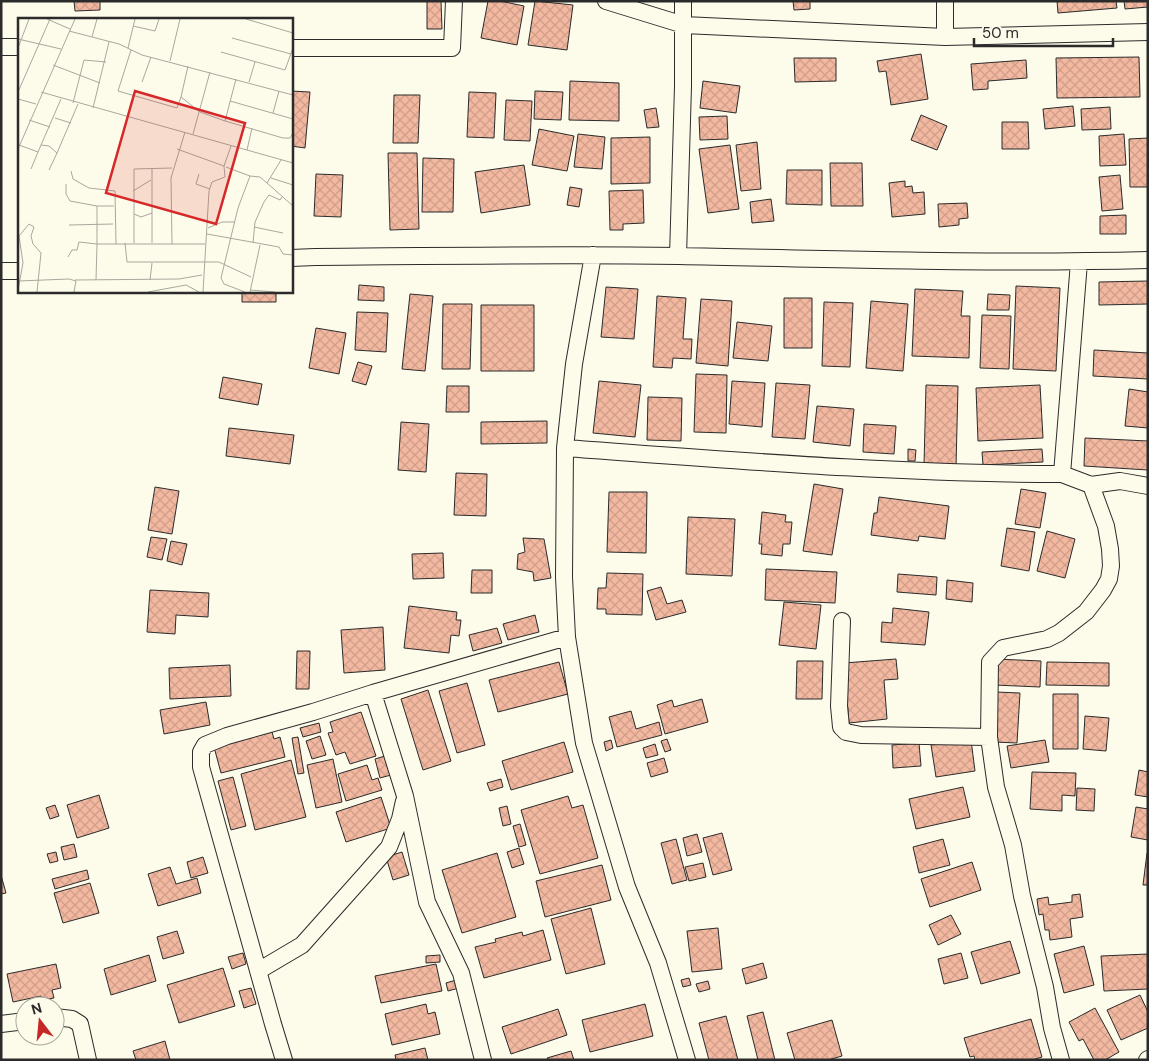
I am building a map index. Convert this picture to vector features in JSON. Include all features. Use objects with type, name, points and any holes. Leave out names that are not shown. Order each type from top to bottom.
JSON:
[{"type":"street","points":[[292,48],[452,48],[454,1]]},
{"type":"street","points":[[606,1],[684,25],[945,37],[1148,32]]},
{"type":"street","points":[[678,256],[683,1]]},
{"type":"street","points":[[944,1],[945,37]]},
{"type":"street","points":[[1,47],[18,47]]},
{"type":"street","points":[[593,255],[574,364],[565,448],[564,577],[567,637],[584,743],[627,887],[658,963],[687,1060]]},
{"type":"street","points":[[292,258],[593,255],[867,261],[1079,262],[1148,260]]},
{"type":"street","points":[[1062,474],[1079,262]]},
{"type":"street","points":[[1,271],[18,271]]},
{"type":"street","points":[[565,448],[834,468],[1062,474],[1091,485],[1120,481],[1148,486]]},
{"type":"street","points":[[1061,1060],[1052,1028],[1046,988],[1022,896],[1013,845],[996,787],[990,737],[990,662],[1003,648],[1047,639],[1059,633],[1086,612],[1103,590],[1109,579],[1112,566],[1106,526],[1091,485]]},
{"type":"street","points":[[842,621],[839,706],[841,727],[846,732],[862,735],[990,737]]},
{"type":"street","points":[[284,1060],[201,767],[201,752],[205,745],[227,736],[567,637]]},
{"type":"street","points":[[373,693],[406,796],[427,902],[461,974],[483,1060]]},
{"type":"street","points":[[258,971],[302,945],[389,847],[400,819],[406,796]]},
{"type":"street","points":[[65,1018],[72,1019],[80,1024],[88,1060]]},
{"type":"street","points":[[1,1024],[15,1022]]},
{"type":"building","points":[[74,1],[100,1],[100,10],[75,11]]},
{"type":"building","points":[[427,1],[441,1],[442,29],[427,29]]},
{"type":"building","points":[[488,1],[500,1],[524,6],[517,45],[481,38]]},
{"type":"building","points":[[535,1],[573,5],[567,50],[528,45]]},
{"type":"building","points":[[793,1],[810,1],[810,9],[794,10]]},
{"type":"building","points":[[1057,1],[1116,1],[1117,8],[1058,13]]},
{"type":"building","points":[[1124,1],[1148,1],[1148,7],[1125,9]]},
{"type":"building","points":[[921,54],[928,99],[891,105],[886,71],[879,72],[877,61]]},
{"type":"building","points":[[1139,57],[1140,97],[1057,98],[1056,58]]},
{"type":"building","points":[[794,58],[836,58],[836,81],[795,82]]},
{"type":"building","points":[[1026,60],[1027,78],[988,81],[988,89],[973,90],[971,64]]},
{"type":"building","points":[[570,81],[619,83],[619,121],[569,120]]},
{"type":"building","points":[[703,81],[740,86],[736,113],[700,108]]},
{"type":"building","points":[[292,91],[310,92],[305,148],[292,146]]},
{"type":"building","points":[[535,91],[563,92],[561,120],[534,119]]},
{"type":"building","points":[[469,92],[496,93],[494,138],[467,137]]},
{"type":"building","points":[[394,95],[420,95],[418,143],[393,143]]},
{"type":"building","points":[[506,100],[532,101],[530,141],[504,140]]},
{"type":"building","points":[[1073,106],[1075,126],[1045,129],[1043,109]]},
{"type":"building","points":[[1110,107],[1111,129],[1082,130],[1081,109]]},
{"type":"building","points":[[656,108],[659,127],[647,128],[644,110]]},
{"type":"building","points":[[921,115],[947,126],[937,150],[911,140]]},
{"type":"building","points":[[727,116],[728,139],[700,140],[699,117]]},
{"type":"building","points":[[1002,122],[1028,122],[1029,149],[1002,149]]},
{"type":"building","points":[[539,129],[574,136],[567,171],[532,165]]},
{"type":"building","points":[[578,134],[605,137],[602,169],[574,167]]},
{"type":"building","points":[[1124,134],[1126,165],[1100,166],[1099,136]]},
{"type":"building","points":[[650,137],[650,183],[611,184],[611,138]]},
{"type":"building","points":[[1148,138],[1148,187],[1130,187],[1129,139]]},
{"type":"building","points":[[757,142],[761,189],[741,191],[736,145]]},
{"type":"building","points":[[730,145],[739,209],[708,213],[699,149]]},
{"type":"building","points":[[388,153],[417,153],[419,229],[390,230]]},
{"type":"building","points":[[423,158],[454,159],[453,212],[422,212]]},
{"type":"building","points":[[830,163],[862,163],[863,206],[831,206]]},
{"type":"building","points":[[524,165],[530,205],[481,213],[475,172]]},
{"type":"building","points":[[787,170],[822,170],[822,205],[786,204]]},
{"type":"building","points":[[316,174],[343,175],[341,217],[314,216]]},
{"type":"building","points":[[1120,175],[1123,209],[1102,211],[1099,177]]},
{"type":"building","points":[[905,181],[905,187],[912,186],[913,193],[924,192],[925,214],[892,217],[889,183]]},
{"type":"building","points":[[570,187],[582,189],[579,207],[567,205]]},
{"type":"building","points":[[643,190],[644,223],[623,224],[623,230],[610,230],[609,191]]},
{"type":"building","points":[[771,199],[774,221],[752,223],[750,202]]},
{"type":"building","points":[[967,203],[968,218],[959,219],[959,225],[939,227],[938,204]]},
{"type":"building","points":[[1126,215],[1126,234],[1100,234],[1100,216]]},
{"type":"building","points":[[1148,281],[1148,304],[1099,305],[1099,282]]},
{"type":"building","points":[[359,285],[384,287],[384,301],[358,300]]},
{"type":"building","points":[[1016,286],[1060,288],[1056,371],[1013,369]]},
{"type":"building","points":[[606,287],[638,289],[634,339],[601,337]]},
{"type":"building","points":[[915,289],[963,291],[961,316],[970,316],[969,358],[912,356]]},
{"type":"building","points":[[242,292],[276,292],[276,302],[242,302]]},
{"type":"building","points":[[410,294],[433,296],[425,371],[402,369]]},
{"type":"building","points":[[988,294],[1010,295],[1009,310],[987,310]]},
{"type":"building","points":[[657,296],[686,298],[683,339],[692,339],[691,359],[673,358],[672,368],[653,367]]},
{"type":"building","points":[[784,298],[812,298],[812,348],[784,348]]},
{"type":"building","points":[[701,299],[732,301],[728,366],[696,363]]},
{"type":"building","points":[[871,301],[908,304],[903,371],[866,368]]},
{"type":"building","points":[[824,302],[853,303],[850,367],[822,366]]},
{"type":"building","points":[[443,304],[472,304],[470,369],[442,369]]},
{"type":"building","points":[[481,305],[534,305],[534,371],[481,371]]},
{"type":"building","points":[[357,312],[388,313],[386,352],[355,350]]},
{"type":"building","points":[[982,315],[1011,316],[1009,369],[980,368]]},
{"type":"building","points":[[737,322],[772,326],[768,361],[733,358]]},
{"type":"building","points":[[316,328],[346,333],[339,374],[309,368]]},
{"type":"building","points":[[1094,350],[1148,353],[1148,379],[1093,376]]},
{"type":"building","points":[[358,362],[372,366],[366,385],[352,381]]},
{"type":"building","points":[[696,374],[727,375],[726,433],[694,432]]},
{"type":"building","points":[[223,377],[262,384],[258,405],[219,398]]},
{"type":"building","points":[[599,381],[641,385],[635,437],[593,433]]},
{"type":"building","points":[[732,381],[765,383],[762,427],[729,424]]},
{"type":"building","points":[[776,383],[810,385],[805,439],[772,437]]},
{"type":"building","points":[[926,385],[958,386],[956,466],[924,465]]},
{"type":"building","points":[[1040,385],[1043,438],[978,441],[976,388]]},
{"type":"building","points":[[447,386],[469,386],[469,412],[446,412]]},
{"type":"building","points":[[1129,389],[1148,392],[1148,428],[1125,426]]},
{"type":"building","points":[[648,397],[682,398],[681,441],[647,440]]},
{"type":"building","points":[[817,406],[854,409],[850,446],[813,442]]},
{"type":"building","points":[[547,421],[547,443],[481,444],[481,422]]},
{"type":"building","points":[[401,422],[429,424],[426,472],[398,470]]},
{"type":"building","points":[[864,424],[896,426],[894,454],[863,452]]},
{"type":"building","points":[[229,428],[294,435],[290,464],[226,456]]},
{"type":"building","points":[[1085,438],[1148,441],[1148,470],[1084,466]]},
{"type":"building","points":[[908,449],[916,450],[915,461],[908,461]]},
{"type":"building","points":[[1042,449],[1043,462],[983,465],[982,452]]},
{"type":"building","points":[[456,473],[487,474],[486,516],[454,515]]},
{"type":"building","points":[[814,484],[843,489],[832,555],[803,551]]},
{"type":"building","points":[[155,487],[179,491],[172,534],[148,530]]},
{"type":"building","points":[[1021,489],[1046,493],[1040,528],[1015,524]]},
{"type":"building","points":[[609,492],[647,492],[646,553],[607,552]]},
{"type":"building","points":[[879,497],[949,506],[945,539],[919,536],[918,541],[871,535],[874,513],[877,513]]},
{"type":"building","points":[[762,512],[786,515],[785,522],[792,522],[790,544],[783,544],[782,556],[761,554],[762,544],[759,544]]},
{"type":"building","points":[[688,517],[735,519],[732,576],[686,574]]},
{"type":"building","points":[[1007,528],[1035,532],[1029,571],[1001,566]]},
{"type":"building","points":[[1047,531],[1075,539],[1065,578],[1037,571]]},
{"type":"building","points":[[151,537],[167,539],[162,560],[147,557]]},
{"type":"building","points":[[523,538],[544,539],[551,578],[534,581],[533,572],[517,569],[518,554],[525,552]]},
{"type":"building","points":[[171,541],[187,544],[182,565],[167,561]]},
{"type":"building","points":[[443,553],[444,578],[413,579],[412,554]]},
{"type":"building","points":[[766,569],[837,572],[835,603],[765,600]]},
{"type":"building","points":[[472,570],[492,570],[492,593],[471,593]]},
{"type":"building","points":[[607,573],[643,574],[642,615],[606,614],[606,609],[597,609],[598,588],[606,588]]},
{"type":"building","points":[[898,574],[937,577],[936,595],[897,592]]},
{"type":"building","points":[[947,580],[973,583],[972,602],[946,599]]},
{"type":"building","points":[[661,587],[667,604],[682,600],[686,612],[656,620],[647,591]]},
{"type":"building","points":[[150,590],[209,593],[208,617],[176,615],[175,634],[147,632]]},
{"type":"building","points":[[784,602],[821,605],[816,649],[779,645]]},
{"type":"building","points":[[409,606],[457,612],[456,620],[461,620],[459,636],[451,635],[449,653],[404,648]]},
{"type":"building","points":[[893,608],[929,612],[925,645],[881,642],[882,622],[892,623]]},
{"type":"building","points":[[535,615],[539,632],[508,640],[503,624]]},
{"type":"building","points":[[383,627],[385,670],[344,673],[341,630]]},
{"type":"building","points":[[497,628],[502,643],[473,651],[469,635]]},
{"type":"building","points":[[297,651],[310,651],[309,689],[296,689]]},
{"type":"building","points":[[896,659],[898,679],[884,680],[887,719],[849,723],[844,663]]},
{"type":"building","points":[[995,659],[1041,661],[1040,687],[994,685]]},
{"type":"building","points":[[797,661],[823,661],[822,699],[796,699]]},
{"type":"building","points":[[559,662],[568,694],[498,712],[489,680]]},
{"type":"building","points":[[1047,662],[1109,663],[1109,686],[1046,685]]},
{"type":"building","points":[[230,665],[231,696],[170,699],[169,668]]},
{"type":"building","points":[[467,683],[485,745],[457,753],[439,691]]},
{"type":"building","points":[[428,690],[451,761],[423,770],[401,699]]},
{"type":"building","points":[[996,692],[1020,693],[1017,743],[994,742]]},
{"type":"building","points":[[1053,694],[1078,694],[1078,749],[1053,749]]},
{"type":"building","points":[[702,699],[708,722],[665,734],[657,705],[672,700],[674,707]]},
{"type":"building","points":[[206,702],[210,725],[164,734],[160,710]]},
{"type":"building","points":[[631,711],[636,729],[659,722],[662,735],[617,747],[609,717]]},
{"type":"building","points":[[361,712],[376,756],[350,764],[345,752],[336,755],[328,733],[333,732],[330,722]]},
{"type":"building","points":[[1085,716],[1109,718],[1106,751],[1083,749]]},
{"type":"building","points":[[319,723],[321,732],[303,737],[300,728]]},
{"type":"building","points":[[272,732],[274,739],[280,737],[285,757],[221,773],[214,747]]},
{"type":"building","points":[[320,736],[326,755],[312,759],[306,741]]},
{"type":"building","points":[[298,737],[304,773],[298,774],[292,738]]},
{"type":"building","points":[[667,739],[671,750],[665,752],[661,741]]},
{"type":"building","points":[[611,740],[613,748],[606,751],[604,742]]},
{"type":"building","points":[[971,740],[975,771],[936,777],[931,745]]},
{"type":"building","points":[[1045,740],[1049,762],[1011,768],[1007,746]]},
{"type":"building","points":[[564,742],[573,772],[511,790],[502,761]]},
{"type":"building","points":[[919,743],[921,766],[893,768],[892,745]]},
{"type":"building","points":[[655,744],[658,755],[646,758],[643,748]]},
{"type":"building","points":[[385,756],[391,775],[380,778],[375,759]]},
{"type":"building","points":[[664,758],[668,772],[651,777],[647,763]]},
{"type":"building","points":[[333,759],[342,802],[316,808],[307,765]]},
{"type":"building","points":[[291,760],[306,817],[255,830],[241,774]]},
{"type":"building","points":[[367,765],[372,780],[378,778],[382,790],[346,801],[338,774]]},
{"type":"building","points":[[1139,770],[1148,772],[1148,797],[1135,795]]},
{"type":"building","points":[[1032,772],[1076,773],[1075,796],[1062,795],[1062,811],[1030,809]]},
{"type":"building","points":[[233,777],[246,826],[231,830],[218,781]]},
{"type":"building","points":[[501,779],[503,787],[490,791],[487,783]]},
{"type":"building","points":[[963,787],[970,817],[916,829],[909,799]]},
{"type":"building","points":[[1077,788],[1095,789],[1094,811],[1076,810]]},
{"type":"building","points":[[99,795],[109,828],[77,838],[67,805]]},
{"type":"building","points":[[568,796],[572,808],[583,805],[598,858],[540,874],[521,810]]},
{"type":"building","points":[[381,797],[391,828],[346,842],[336,812]]},
{"type":"building","points":[[55,805],[59,816],[50,819],[46,808]]},
{"type":"building","points":[[507,806],[511,824],[503,826],[499,808]]},
{"type":"building","points":[[1136,807],[1148,809],[1148,840],[1131,837]]},
{"type":"building","points":[[520,824],[526,845],[519,847],[513,826]]},
{"type":"building","points":[[722,833],[732,870],[713,875],[703,838]]},
{"type":"building","points":[[697,834],[702,852],[687,856],[683,838]]},
{"type":"building","points":[[676,839],[687,880],[672,884],[661,843]]},
{"type":"building","points":[[943,839],[950,865],[919,873],[913,847]]},
{"type":"building","points":[[74,844],[77,857],[64,860],[61,847]]},
{"type":"building","points":[[519,848],[524,864],[512,868],[507,852]]},
{"type":"building","points":[[56,852],[58,861],[50,863],[47,854]]},
{"type":"building","points":[[402,852],[409,875],[393,880],[386,857]]},
{"type":"building","points":[[497,853],[516,917],[462,933],[442,870]]},
{"type":"building","points":[[1147,853],[1148,885],[1143,885]]},
{"type":"building","points":[[203,857],[208,873],[191,878],[187,862]]},
{"type":"building","points":[[972,862],[981,890],[930,907],[921,879]]},
{"type":"building","points":[[703,863],[706,877],[689,881],[685,867]]},
{"type":"building","points":[[602,865],[611,900],[545,917],[536,881]]},
{"type":"building","points":[[170,867],[176,884],[197,878],[201,893],[158,906],[148,874]]},
{"type":"building","points":[[87,870],[89,879],[55,889],[52,879]]},
{"type":"building","points":[[1,875],[6,893],[1,894]]},
{"type":"building","points":[[90,883],[99,913],[63,923],[54,893]]},
{"type":"building","points":[[1080,894],[1083,917],[1070,919],[1072,937],[1050,940],[1049,930],[1045,930],[1043,914],[1039,915],[1037,899],[1048,897],[1049,905],[1072,902],[1072,895]]},
{"type":"building","points":[[591,908],[605,964],[566,974],[551,919]]},
{"type":"building","points":[[951,915],[961,934],[938,945],[929,925]]},
{"type":"building","points":[[718,928],[722,969],[692,972],[687,931]]},
{"type":"building","points":[[543,930],[551,960],[484,978],[475,947],[496,942],[495,939],[522,932],[523,936]]},
{"type":"building","points":[[177,931],[184,953],[163,959],[157,937]]},
{"type":"building","points":[[1010,941],[1020,973],[981,984],[971,952]]},
{"type":"building","points":[[1084,946],[1094,985],[1064,993],[1054,954]]},
{"type":"building","points":[[243,953],[246,964],[232,969],[228,957]]},
{"type":"building","points":[[961,953],[968,978],[944,984],[938,959]]},
{"type":"building","points":[[1148,954],[1148,989],[1104,991],[1101,956]]},
{"type":"building","points":[[149,955],[156,981],[111,995],[104,969]]},
{"type":"building","points":[[440,955],[440,962],[426,963],[426,956]]},
{"type":"building","points":[[763,963],[767,978],[746,984],[742,969]]},
{"type":"building","points":[[56,964],[61,988],[52,990],[54,996],[15,996],[15,1002],[13,1002],[7,974]]},
{"type":"building","points":[[436,964],[442,991],[381,1003],[375,976]]},
{"type":"building","points":[[223,968],[235,1006],[179,1023],[167,985]]},
{"type":"building","points":[[689,978],[691,985],[683,987],[681,980]]},
{"type":"building","points":[[456,980],[459,988],[448,991],[446,983]]},
{"type":"building","points":[[708,981],[710,989],[699,992],[696,984]]},
{"type":"building","points":[[251,988],[256,1004],[244,1008],[239,991]]},
{"type":"building","points":[[1140,995],[1148,1012],[1148,1028],[1121,1040],[1107,1010]]},
{"type":"building","points":[[426,1004],[428,1014],[435,1012],[440,1034],[392,1045],[385,1014]]},
{"type":"building","points":[[645,1004],[653,1036],[590,1052],[582,1020]]},
{"type":"building","points":[[1095,1008],[1119,1052],[1105,1060],[1094,1060],[1083,1039],[1079,1041],[1069,1022]]},
{"type":"building","points":[[558,1009],[567,1035],[511,1054],[502,1027]]},
{"type":"building","points":[[763,1012],[775,1060],[758,1060],[747,1016]]},
{"type":"building","points":[[726,1016],[738,1060],[709,1060],[699,1023]]},
{"type":"building","points":[[1031,1019],[1042,1057],[1032,1060],[975,1060],[974,1056],[970,1057],[964,1038]]},
{"type":"building","points":[[832,1020],[842,1056],[828,1060],[795,1060],[787,1033]]},
{"type":"building","points":[[165,1041],[170,1060],[136,1060],[133,1051]]},
{"type":"building","points":[[425,1048],[428,1060],[396,1060],[395,1055]]},
{"type":"building","points":[[571,1051],[574,1060],[548,1060],[547,1058]]}]
